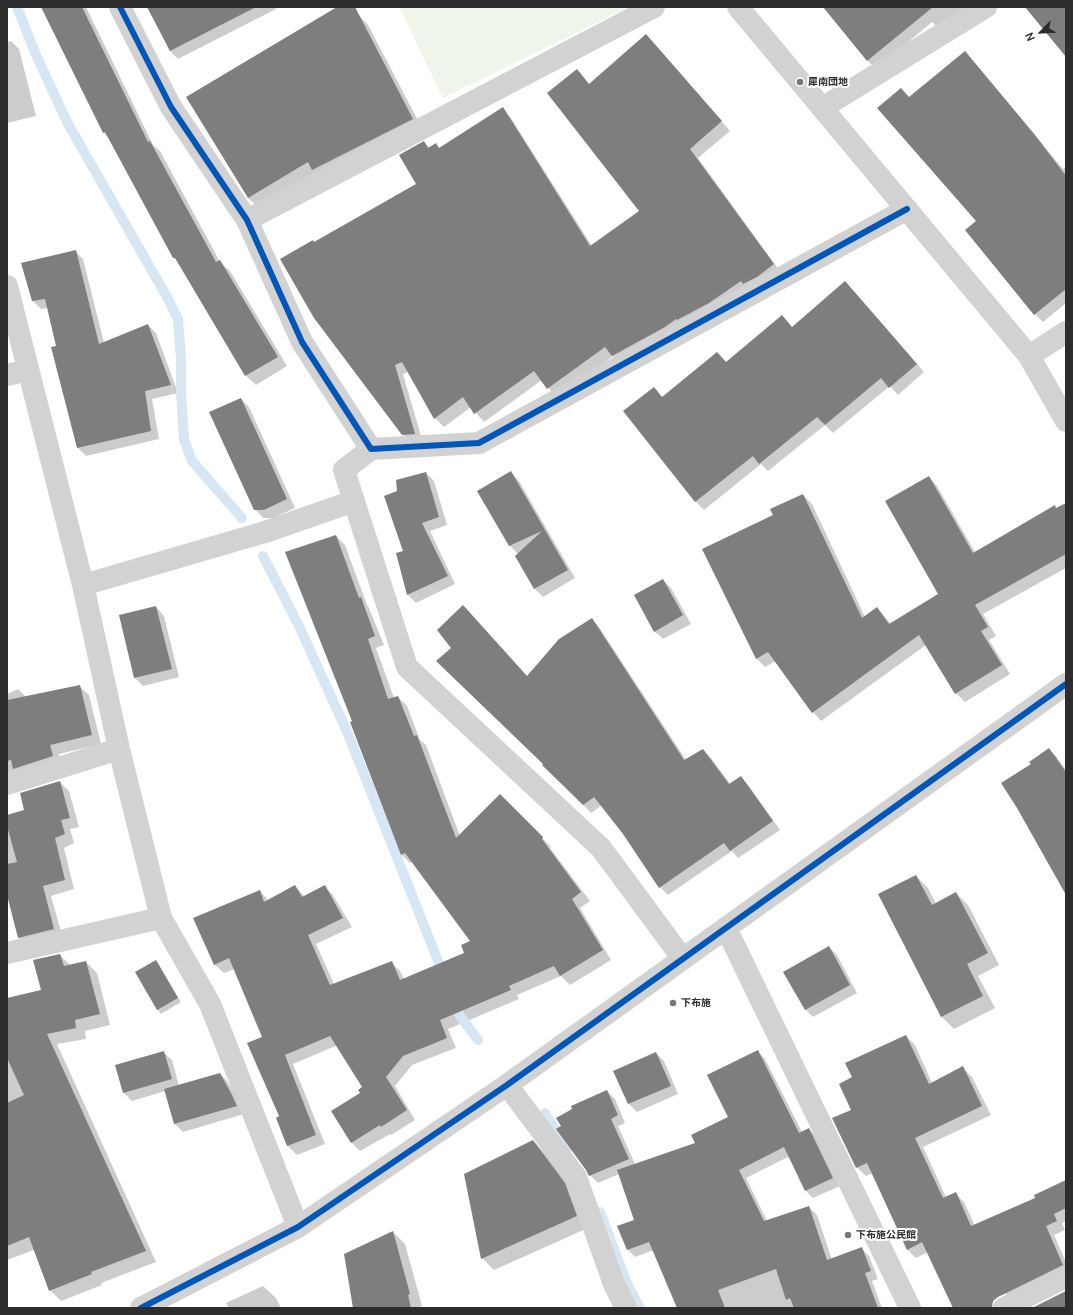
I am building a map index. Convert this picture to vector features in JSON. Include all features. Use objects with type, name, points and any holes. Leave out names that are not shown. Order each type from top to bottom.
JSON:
[{"type":"street","points":[[120,7],[172,107],[247,220],[302,342],[371,449]]},
{"type":"street","points":[[247,220],[654,7]]},
{"type":"street","points":[[738,7],[1029,356],[1066,421]]},
{"type":"street","points":[[822,108],[986,7]]},
{"type":"street","points":[[683,959],[601,848],[407,667],[344,470],[371,449],[479,443],[907,209]]},
{"type":"street","points":[[7,286],[17,372],[83,585],[119,749],[161,918],[210,1004],[298,1227]]},
{"type":"street","points":[[1029,356],[1066,332]]},
{"type":"street","points":[[83,585],[265,532],[354,500]]},
{"type":"street","points":[[141,1308],[298,1227],[507,1084],[1066,684]]},
{"type":"street","points":[[7,784],[119,749]]},
{"type":"street","points":[[7,953],[161,918]]},
{"type":"street","points":[[726,928],[910,1308]]},
{"type":"street","points":[[507,1084],[576,1178],[614,1284],[626,1308]]},
{"type":"street","points":[[1004,1308],[1066,1277]]},
{"type":"shaded area","points":[[399,7],[629,7],[443,98]]},
{"type":"building","points":[[41,7],[82,7],[148,142],[150,141],[216,262],[220,260],[278,357],[245,376],[175,258],[173,258],[105,132],[103,133]]},
{"type":"building","points":[[147,7],[256,7],[170,51]]},
{"type":"building","points":[[337,7],[355,7],[413,119],[312,170],[308,162],[248,198],[186,97]]},
{"type":"building","points":[[823,7],[933,7],[867,61]]},
{"type":"building","points":[[1025,7],[1066,7],[1066,57]]},
{"type":"building","points":[[646,34],[722,121],[690,149],[774,264],[757,277],[743,284],[741,281],[709,303],[677,320],[676,319],[665,327],[612,356],[605,347],[547,389],[534,371],[474,414],[463,397],[434,419],[402,362],[395,365],[415,434],[402,435],[314,318],[280,259],[313,240],[314,242],[416,184],[399,155],[424,141],[428,148],[436,143],[439,148],[503,107],[590,246],[639,211],[547,93],[577,69],[589,84]]},
{"type":"building","points":[[965,51],[1035,135],[1066,176],[1066,289],[1034,315],[965,230],[976,221],[877,108],[901,88],[909,97]]},
{"type":"building","points":[[76,250],[99,344],[148,324],[171,385],[145,391],[151,431],[77,448],[51,347],[56,346],[45,299],[32,301],[21,263]]},
{"type":"building","points":[[845,281],[917,364],[889,388],[881,378],[825,425],[817,417],[759,464],[753,456],[695,502],[623,411],[654,387],[662,397],[717,352],[726,362],[782,315],[792,327]]},
{"type":"building","points":[[241,398],[287,499],[264,510],[254,510],[209,412]]},
{"type":"building","points":[[511,471],[568,570],[534,589],[515,556],[542,531],[509,546],[477,491]]},
{"type":"building","points":[[426,472],[439,517],[422,523],[448,576],[407,595],[396,553],[403,551],[384,496],[397,491],[396,480]]},
{"type":"building","points":[[929,476],[973,553],[1055,505],[1056,508],[1066,503],[1066,554],[975,605],[988,627],[981,631],[1002,665],[955,694],[919,635],[812,713],[768,652],[756,659],[702,549],[773,515],[770,509],[803,494],[862,618],[877,607],[889,624],[938,594],[885,501]]},
{"type":"building","points":[[336,535],[359,598],[361,597],[375,636],[368,639],[388,699],[398,696],[414,736],[417,735],[456,838],[500,794],[543,837],[542,839],[581,892],[572,899],[603,950],[560,976],[554,966],[509,986],[511,990],[440,1020],[447,1038],[403,1056],[386,1077],[407,1110],[381,1127],[380,1125],[351,1143],[331,1111],[360,1093],[358,1090],[362,1087],[330,1036],[285,1055],[316,1135],[287,1146],[276,1118],[279,1116],[247,1043],[262,1037],[229,958],[214,965],[193,918],[260,890],[264,902],[295,885],[302,897],[325,885],[343,918],[308,935],[330,985],[392,961],[400,980],[464,953],[461,945],[470,941],[405,853],[401,855],[350,722],[352,721],[285,552]]},
{"type":"building","points":[[663,579],[683,615],[654,632],[634,595]]},
{"type":"building","points":[[463,605],[527,676],[559,639],[592,618],[684,760],[703,749],[729,784],[741,776],[773,821],[730,851],[724,843],[659,888],[623,834],[594,797],[583,805],[542,765],[543,764],[436,661],[451,648],[437,630]]},
{"type":"building","points":[[156,606],[172,669],[134,678],[119,615]]},
{"type":"building","points":[[80,685],[92,735],[50,745],[53,756],[13,769],[11,760],[7,761],[7,700]]},
{"type":"building","points":[[1049,748],[1066,772],[1066,895],[1017,808],[1001,783],[1031,764],[1029,762]]},
{"type":"building","points":[[60,781],[70,818],[61,820],[65,834],[55,838],[65,880],[43,886],[54,929],[18,938],[7,895],[7,864],[17,862],[7,826],[7,815],[24,810],[20,793]]},
{"type":"building","points":[[916,875],[932,905],[956,892],[988,953],[967,964],[983,996],[941,1017],[878,894]]},
{"type":"building","points":[[829,946],[850,985],[805,1010],[783,972]]},
{"type":"building","points":[[60,954],[64,966],[86,961],[100,1014],[75,1020],[76,1028],[47,1034],[146,1251],[91,1272],[92,1274],[49,1291],[29,1237],[7,1246],[7,1103],[24,1095],[7,1058],[7,998],[41,990],[33,960]]},
{"type":"building","points":[[156,960],[178,998],[157,1010],[135,972]]},
{"type":"building","points":[[906,1035],[929,1084],[963,1066],[982,1106],[915,1138],[943,1198],[956,1192],[971,1226],[1035,1198],[1034,1195],[1066,1180],[1066,1208],[1054,1214],[1057,1221],[1046,1226],[1063,1265],[998,1297],[993,1301],[992,1308],[953,1308],[922,1242],[907,1250],[867,1163],[856,1168],[832,1118],[851,1110],[839,1084],[852,1077],[845,1063]]},
{"type":"building","points":[[758,1050],[799,1133],[809,1128],[833,1178],[805,1191],[784,1147],[739,1170],[764,1221],[809,1206],[827,1260],[862,1247],[871,1271],[865,1273],[878,1308],[794,1308],[790,1298],[786,1300],[776,1269],[718,1290],[725,1308],[677,1308],[649,1242],[627,1250],[617,1226],[634,1220],[617,1170],[695,1143],[691,1135],[728,1117],[707,1075]]},
{"type":"building","points":[[164,1051],[172,1079],[123,1093],[115,1065]]},
{"type":"building","points":[[656,1052],[671,1086],[628,1104],[613,1071]]},
{"type":"building","points":[[220,1073],[237,1106],[174,1124],[164,1089]]},
{"type":"building","points":[[607,1090],[618,1115],[611,1119],[629,1159],[589,1176],[556,1129],[561,1126],[556,1118],[572,1109],[571,1106]]},
{"type":"building","points":[[533,1140],[565,1183],[577,1216],[481,1259],[464,1174]]},
{"type":"building","points":[[393,1231],[410,1294],[408,1295],[411,1308],[353,1308],[344,1254]]},
{"type":"building","points":[[1066,1291],[1066,1308],[1032,1308]]},
{"type":"waterway","points":[[17,7],[36,55],[67,122],[167,297],[178,319],[184,439],[192,461],[242,518]]},
{"type":"waterway","points":[[263,556],[300,628],[348,734],[444,976]]},
{"type":"waterway","points":[[454,1000],[460,1016],[478,1040]]},
{"type":"waterway","points":[[545,1113],[567,1149]]},
{"type":"waterway","points":[[600,1212],[628,1286],[640,1308]]},
{"type":"cycle path","points":[[120,7],[171,107],[247,220],[302,342],[371,449],[479,443],[907,209]]},
{"type":"cycle path","points":[[141,1308],[298,1227],[507,1085],[1066,684]]},
{"type":"place","name":"犀南団地","points":[[800,82]]},
{"type":"place","name":"下布施","points":[[673,1003]]},
{"type":"place","name":"下布施公民館","points":[[848,1235]]}]
